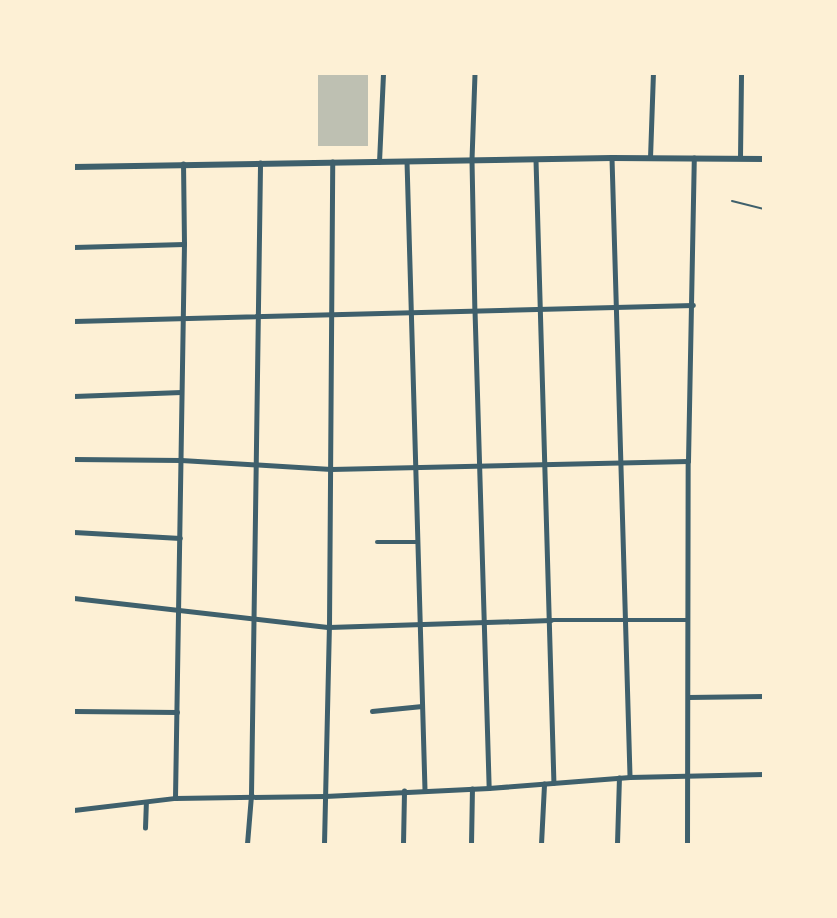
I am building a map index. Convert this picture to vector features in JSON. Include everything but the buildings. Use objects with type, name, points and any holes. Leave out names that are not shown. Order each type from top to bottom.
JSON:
[{"type":"street","points":[[379,162],[383,74]]},
{"type":"street","points":[[475,74],[472,160],[489,788]]},
{"type":"street","points":[[650,158],[653,74]]},
{"type":"street","points":[[740,158],[741,74]]},
{"type":"street","points":[[612,158],[630,777]]},
{"type":"street","points":[[74,167],[612,158],[764,159]]},
{"type":"street","points":[[687,844],[689,774],[688,460],[693,304],[694,158]]},
{"type":"street","points":[[536,160],[554,783]]},
{"type":"street","points":[[406,161],[425,791]]},
{"type":"street","points":[[324,844],[331,469],[332,162]]},
{"type":"street","points":[[247,844],[251,795],[260,163]]},
{"type":"street","points":[[175,798],[184,244],[183,164]]},
{"type":"street","points":[[74,247],[184,244]]},
{"type":"street","points":[[74,321],[615,308],[693,304]]},
{"type":"street","points":[[74,396],[181,392]]},
{"type":"street","points":[[74,459],[181,460],[331,469],[621,464],[688,460]]},
{"type":"street","points":[[74,532],[180,538]]},
{"type":"street","points":[[376,542],[417,542]]},
{"type":"street","points":[[74,598],[254,621],[329,627],[551,620],[688,620]]},
{"type":"street","points":[[688,697],[764,696]]},
{"type":"street","points":[[372,711],[422,706]]},
{"type":"street","points":[[74,711],[177,712]]},
{"type":"street","points":[[74,810],[175,798],[251,795],[326,796],[489,788],[689,774],[764,774]]},
{"type":"street","points":[[617,844],[619,778]]},
{"type":"street","points":[[541,844],[544,784]]},
{"type":"street","points":[[471,844],[472,789]]},
{"type":"street","points":[[403,844],[404,791]]},
{"type":"street","points":[[145,828],[146,803]]},
{"type":"lane","points":[[732,201],[764,209]]}]
